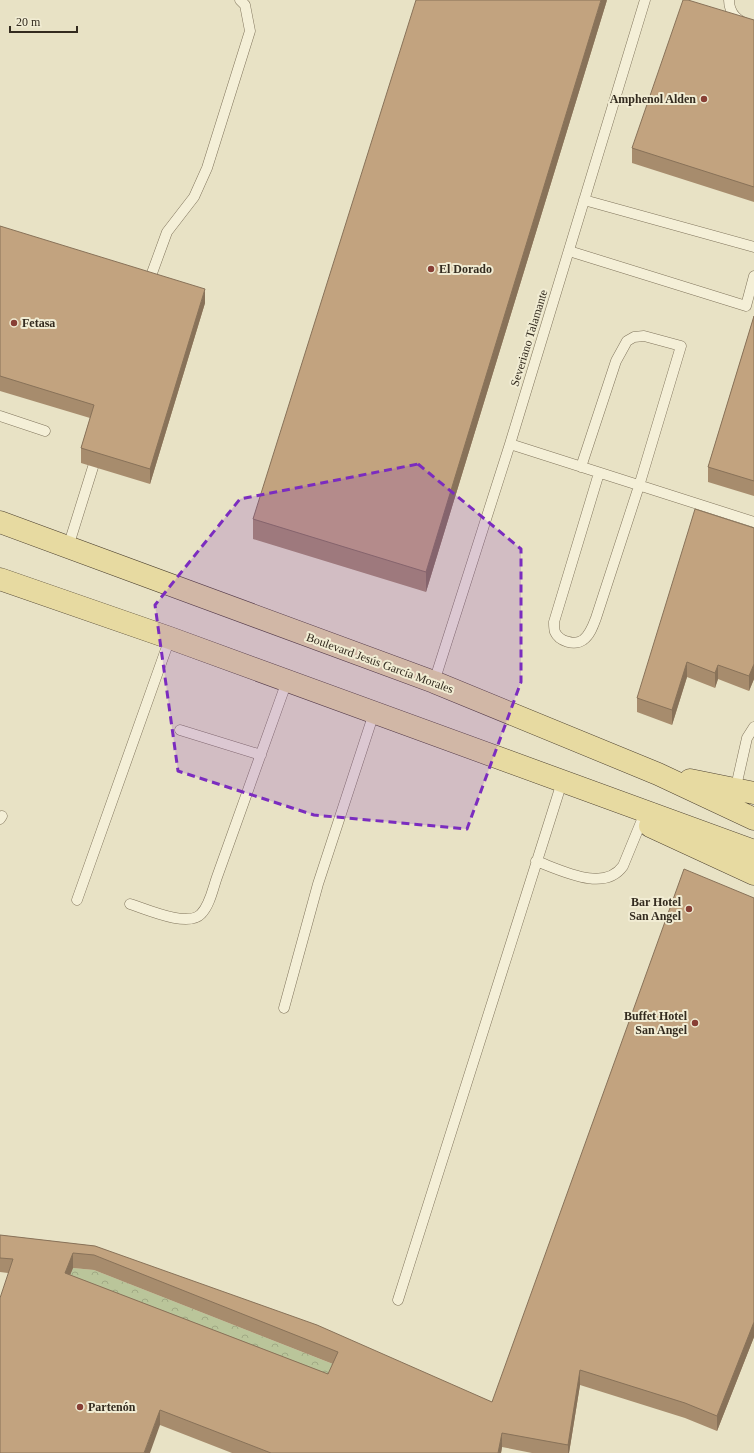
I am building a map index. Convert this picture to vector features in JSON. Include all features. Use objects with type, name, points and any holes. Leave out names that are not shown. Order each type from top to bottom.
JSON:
[{"type":"main road","name":"Boulevard Jesús García Morales","points":[[0,522],[434,682],[658,774],[739,796]]},
{"type":"main road","points":[[0,580],[170,638],[584,790],[644,817],[754,874]]},
{"type":"main road","points":[[739,796],[754,818]]},
{"type":"main road","points":[[644,817],[754,851]]},
{"type":"lane","points":[[148,286],[156,259],[167,232],[194,197],[207,168],[250,31],[245,5],[240,0]]},
{"type":"lane","name":"Severiano Talamante","points":[[434,682],[510,444],[645,0]]},
{"type":"lane","points":[[729,0],[730,10],[738,20],[754,26]]},
{"type":"lane","points":[[584,200],[754,247]]},
{"type":"lane","points":[[569,251],[746,306],[754,276]]},
{"type":"lane","points":[[581,467],[616,362],[627,341],[634,337],[644,336],[681,346],[639,486],[590,631],[584,640],[577,643],[569,642],[560,638],[555,632],[554,622],[599,473]]},
{"type":"lane","points":[[0,416],[45,431]]},
{"type":"lane","points":[[510,444],[754,522]]},
{"type":"lane","points":[[68,547],[93,467]]},
{"type":"lane","points":[[77,900],[170,638]]},
{"type":"lane","points":[[130,904],[172,918],[194,919],[201,914],[206,906],[217,877],[287,681]]},
{"type":"lane","points":[[284,1008],[318,884],[374,713]]},
{"type":"lane","points":[[739,796],[747,738],[754,727]]},
{"type":"lane","points":[[180,730],[261,755]]},
{"type":"lane","points":[[398,1300],[562,782]]},
{"type":"lane","points":[[536,861],[586,877],[605,879],[612,877],[618,873],[623,866],[644,817]]},
{"type":"highlighted area","points":[[418,464],[521,549],[521,682],[467,829],[314,815],[178,771],[155,605],[240,499]]},
{"type":"green space","points":[[73,1268],[94,1270],[338,1366],[328,1388],[65,1288]]},
{"type":"building","name":"El Dorado","points":[[416,0],[601,0],[426,572],[253,519]]},
{"type":"building","name":"Amphenol Alden","points":[[683,0],[688,0],[754,20],[754,187],[632,148]]},
{"type":"building","points":[[0,226],[205,289],[150,469],[81,448],[94,405],[0,376]]},
{"type":"building","points":[[754,316],[754,481],[708,467]]},
{"type":"building","points":[[695,509],[754,528],[754,664],[749,676],[718,665],[715,673],[687,662],[672,710],[637,698]]},
{"type":"building","points":[[684,869],[754,898],[754,1322],[717,1416],[685,1403],[580,1370],[568,1445],[502,1433],[498,1453],[271,1453],[160,1410],[144,1453],[0,1453],[0,1298],[13,1259],[0,1258],[0,1235],[95,1246],[317,1325],[492,1402]],"holes":[[[73,1253],[94,1255],[338,1352],[328,1374],[65,1273]]]},
{"type":"place","name":"Amphenol Alden","points":[[704,99]]},
{"type":"place","name":"El Dorado","points":[[431,269]]},
{"type":"place","name":"Fetasa","points":[[14,323]]},
{"type":"place","name":"Bar Hotel San Angel","points":[[689,909]]},
{"type":"place","name":"Buffet Hotel San Angel","points":[[695,1023]]},
{"type":"place","name":"Partenón","points":[[80,1407]]}]
